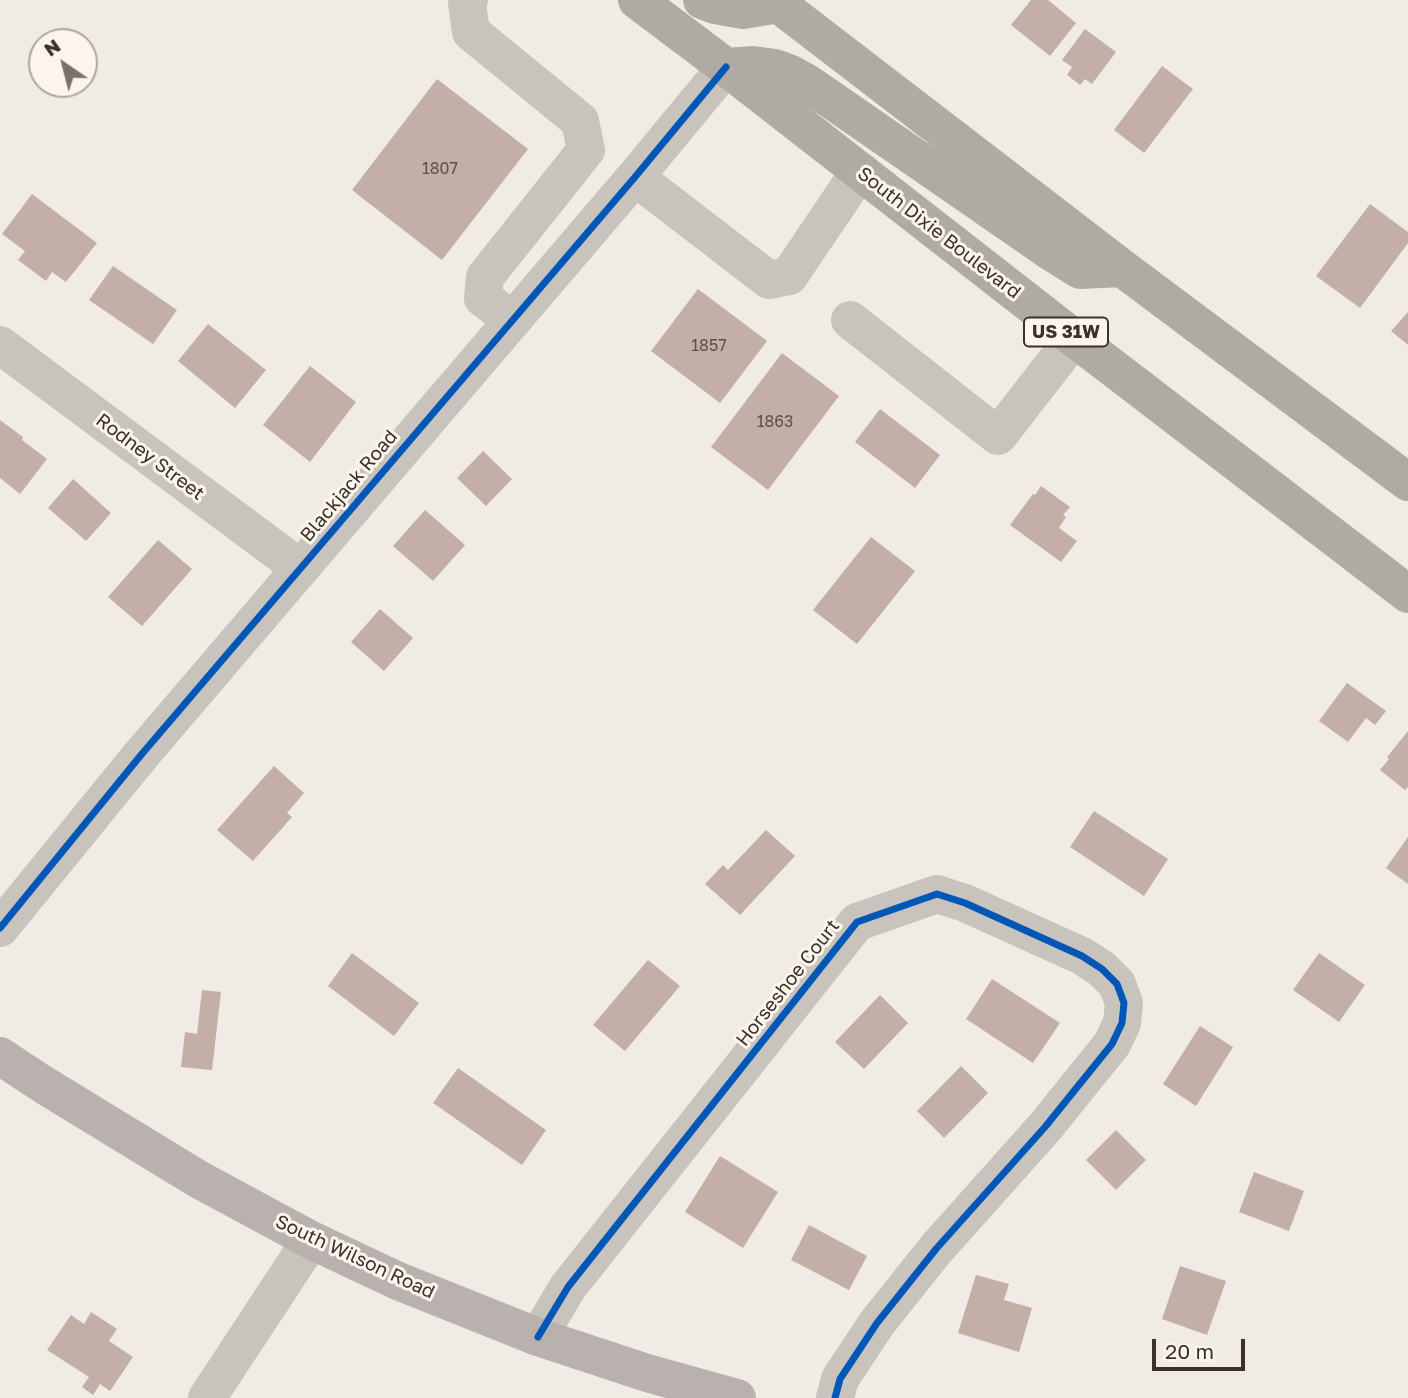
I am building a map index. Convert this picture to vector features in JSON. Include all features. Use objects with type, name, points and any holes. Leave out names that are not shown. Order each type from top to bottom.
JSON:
[{"type":"highway","name":"South Dixie Boulevard","points":[[637,0],[1408,594]]},
{"type":"highway","points":[[702,0],[743,9],[778,1],[1122,268],[1408,482]]},
{"type":"highway","points":[[726,67],[753,65],[775,68],[790,74],[1080,270],[1122,268]]},
{"type":"main road","name":"South Wilson Road","points":[[0,1056],[198,1179],[311,1240],[398,1281],[538,1337],[647,1373],[737,1398]]},
{"type":"street","points":[[469,0],[467,3],[471,32],[580,121],[586,150],[485,277],[483,298],[512,320]]},
{"type":"street","name":"Blackjack Road","points":[[0,928],[141,755],[726,67]]},
{"type":"street","points":[[635,177],[769,279],[789,275],[860,171]]},
{"type":"street","points":[[850,320],[999,436],[1074,338]]},
{"type":"street","name":"Rodney Street","points":[[0,345],[300,568]]},
{"type":"street","name":"Horseshoe Court","points":[[538,1337],[568,1287],[857,922],[937,894],[965,903],[1082,956],[1102,969],[1117,984],[1124,1003],[1122,1023],[1112,1044],[1045,1127],[936,1249],[877,1323],[840,1379],[835,1398]]},
{"type":"street","points":[[207,1398],[311,1240]]},
{"type":"building","points":[[1031,0],[1048,0],[1076,23],[1050,56],[1011,25]]},
{"type":"building","points":[[1085,29],[1116,52],[1092,84],[1085,79],[1080,85],[1067,75],[1072,67],[1062,60]]},
{"type":"building","points":[[1162,66],[1193,89],[1144,153],[1114,130]]},
{"type":"building","points":[[437,79],[528,149],[442,260],[352,190]]},
{"type":"building","points":[[32,194],[97,243],[66,282],[52,272],[46,281],[18,260],[25,251],[2,234]]},
{"type":"building","points":[[1370,204],[1408,232],[1408,243],[1360,308],[1316,276]]},
{"type":"building","points":[[113,266],[177,310],[153,344],[89,300]]},
{"type":"building","points":[[698,289],[767,341],[720,403],[651,351]]},
{"type":"building","points":[[1408,312],[1408,345],[1391,331]]},
{"type":"building","points":[[208,324],[266,370],[235,408],[178,361]]},
{"type":"building","points":[[782,353],[839,396],[768,490],[711,447]]},
{"type":"building","points":[[310,366],[356,402],[310,462],[263,425]]},
{"type":"building","points":[[880,409],[940,455],[915,488],[855,442]]},
{"type":"building","points":[[0,420],[47,459],[20,494],[0,478]]},
{"type":"building","points":[[483,451],[512,479],[486,506],[457,478]]},
{"type":"building","points":[[73,479],[111,513],[86,541],[48,508]]},
{"type":"building","points":[[1041,486],[1070,507],[1063,515],[1066,517],[1059,528],[1077,541],[1061,562],[1010,525]]},
{"type":"building","points":[[425,510],[465,545],[433,581],[393,546]]},
{"type":"building","points":[[871,537],[915,571],[857,644],[813,610]]},
{"type":"building","points":[[158,540],[192,569],[142,626],[108,597]]},
{"type":"building","points":[[380,609],[413,638],[384,671],[351,642]]},
{"type":"building","points":[[1347,683],[1386,711],[1375,725],[1366,718],[1348,742],[1319,721]]},
{"type":"building","points":[[1408,731],[1408,787],[1405,790],[1380,770]]},
{"type":"building","points":[[274,766],[304,793],[287,813],[292,817],[253,861],[217,830]]},
{"type":"building","points":[[1094,811],[1168,859],[1144,896],[1070,847]]},
{"type":"building","points":[[766,830],[795,856],[740,915],[705,884],[723,865],[728,870]]},
{"type":"building","points":[[1408,837],[1408,884],[1386,868]]},
{"type":"building","points":[[352,953],[419,1003],[394,1036],[328,986]]},
{"type":"building","points":[[1319,953],[1365,985],[1339,1022],[1293,990]]},
{"type":"building","points":[[648,960],[680,986],[625,1051],[593,1025]]},
{"type":"building","points":[[992,979],[1060,1023],[1033,1063],[966,1019]]},
{"type":"building","points":[[202,990],[221,992],[212,1070],[181,1067],[185,1032],[197,1034]]},
{"type":"building","points":[[880,995],[908,1023],[864,1069],[835,1042]]},
{"type":"building","points":[[1200,1026],[1233,1047],[1196,1106],[1163,1084]]},
{"type":"building","points":[[961,1066],[988,1093],[944,1138],[917,1111]]},
{"type":"building","points":[[458,1068],[546,1130],[522,1165],[433,1103]]},
{"type":"building","points":[[1116,1130],[1146,1160],[1116,1190],[1086,1160]]},
{"type":"building","points":[[720,1156],[778,1192],[743,1248],[685,1212]]},
{"type":"building","points":[[1254,1172],[1304,1191],[1289,1231],[1239,1212]]},
{"type":"building","points":[[809,1225],[867,1256],[849,1290],[791,1260]]},
{"type":"building","points":[[1180,1266],[1226,1281],[1207,1335],[1162,1319]]},
{"type":"building","points":[[976,1275],[1009,1284],[1004,1300],[1032,1308],[1019,1352],[958,1333]]},
{"type":"building","points":[[91,1312],[117,1329],[109,1341],[133,1357],[110,1391],[100,1384],[93,1395],[82,1387],[89,1377],[47,1350],[71,1315],[84,1324]]},
{"type":"cycle path","points":[[0,928],[141,755],[726,67]]},
{"type":"cycle path","points":[[538,1337],[568,1287],[857,922],[937,894],[965,903],[1082,956],[1102,969],[1117,984],[1124,1003],[1122,1023],[1112,1044],[1045,1127],[936,1249],[877,1323],[840,1379],[835,1398]]}]
